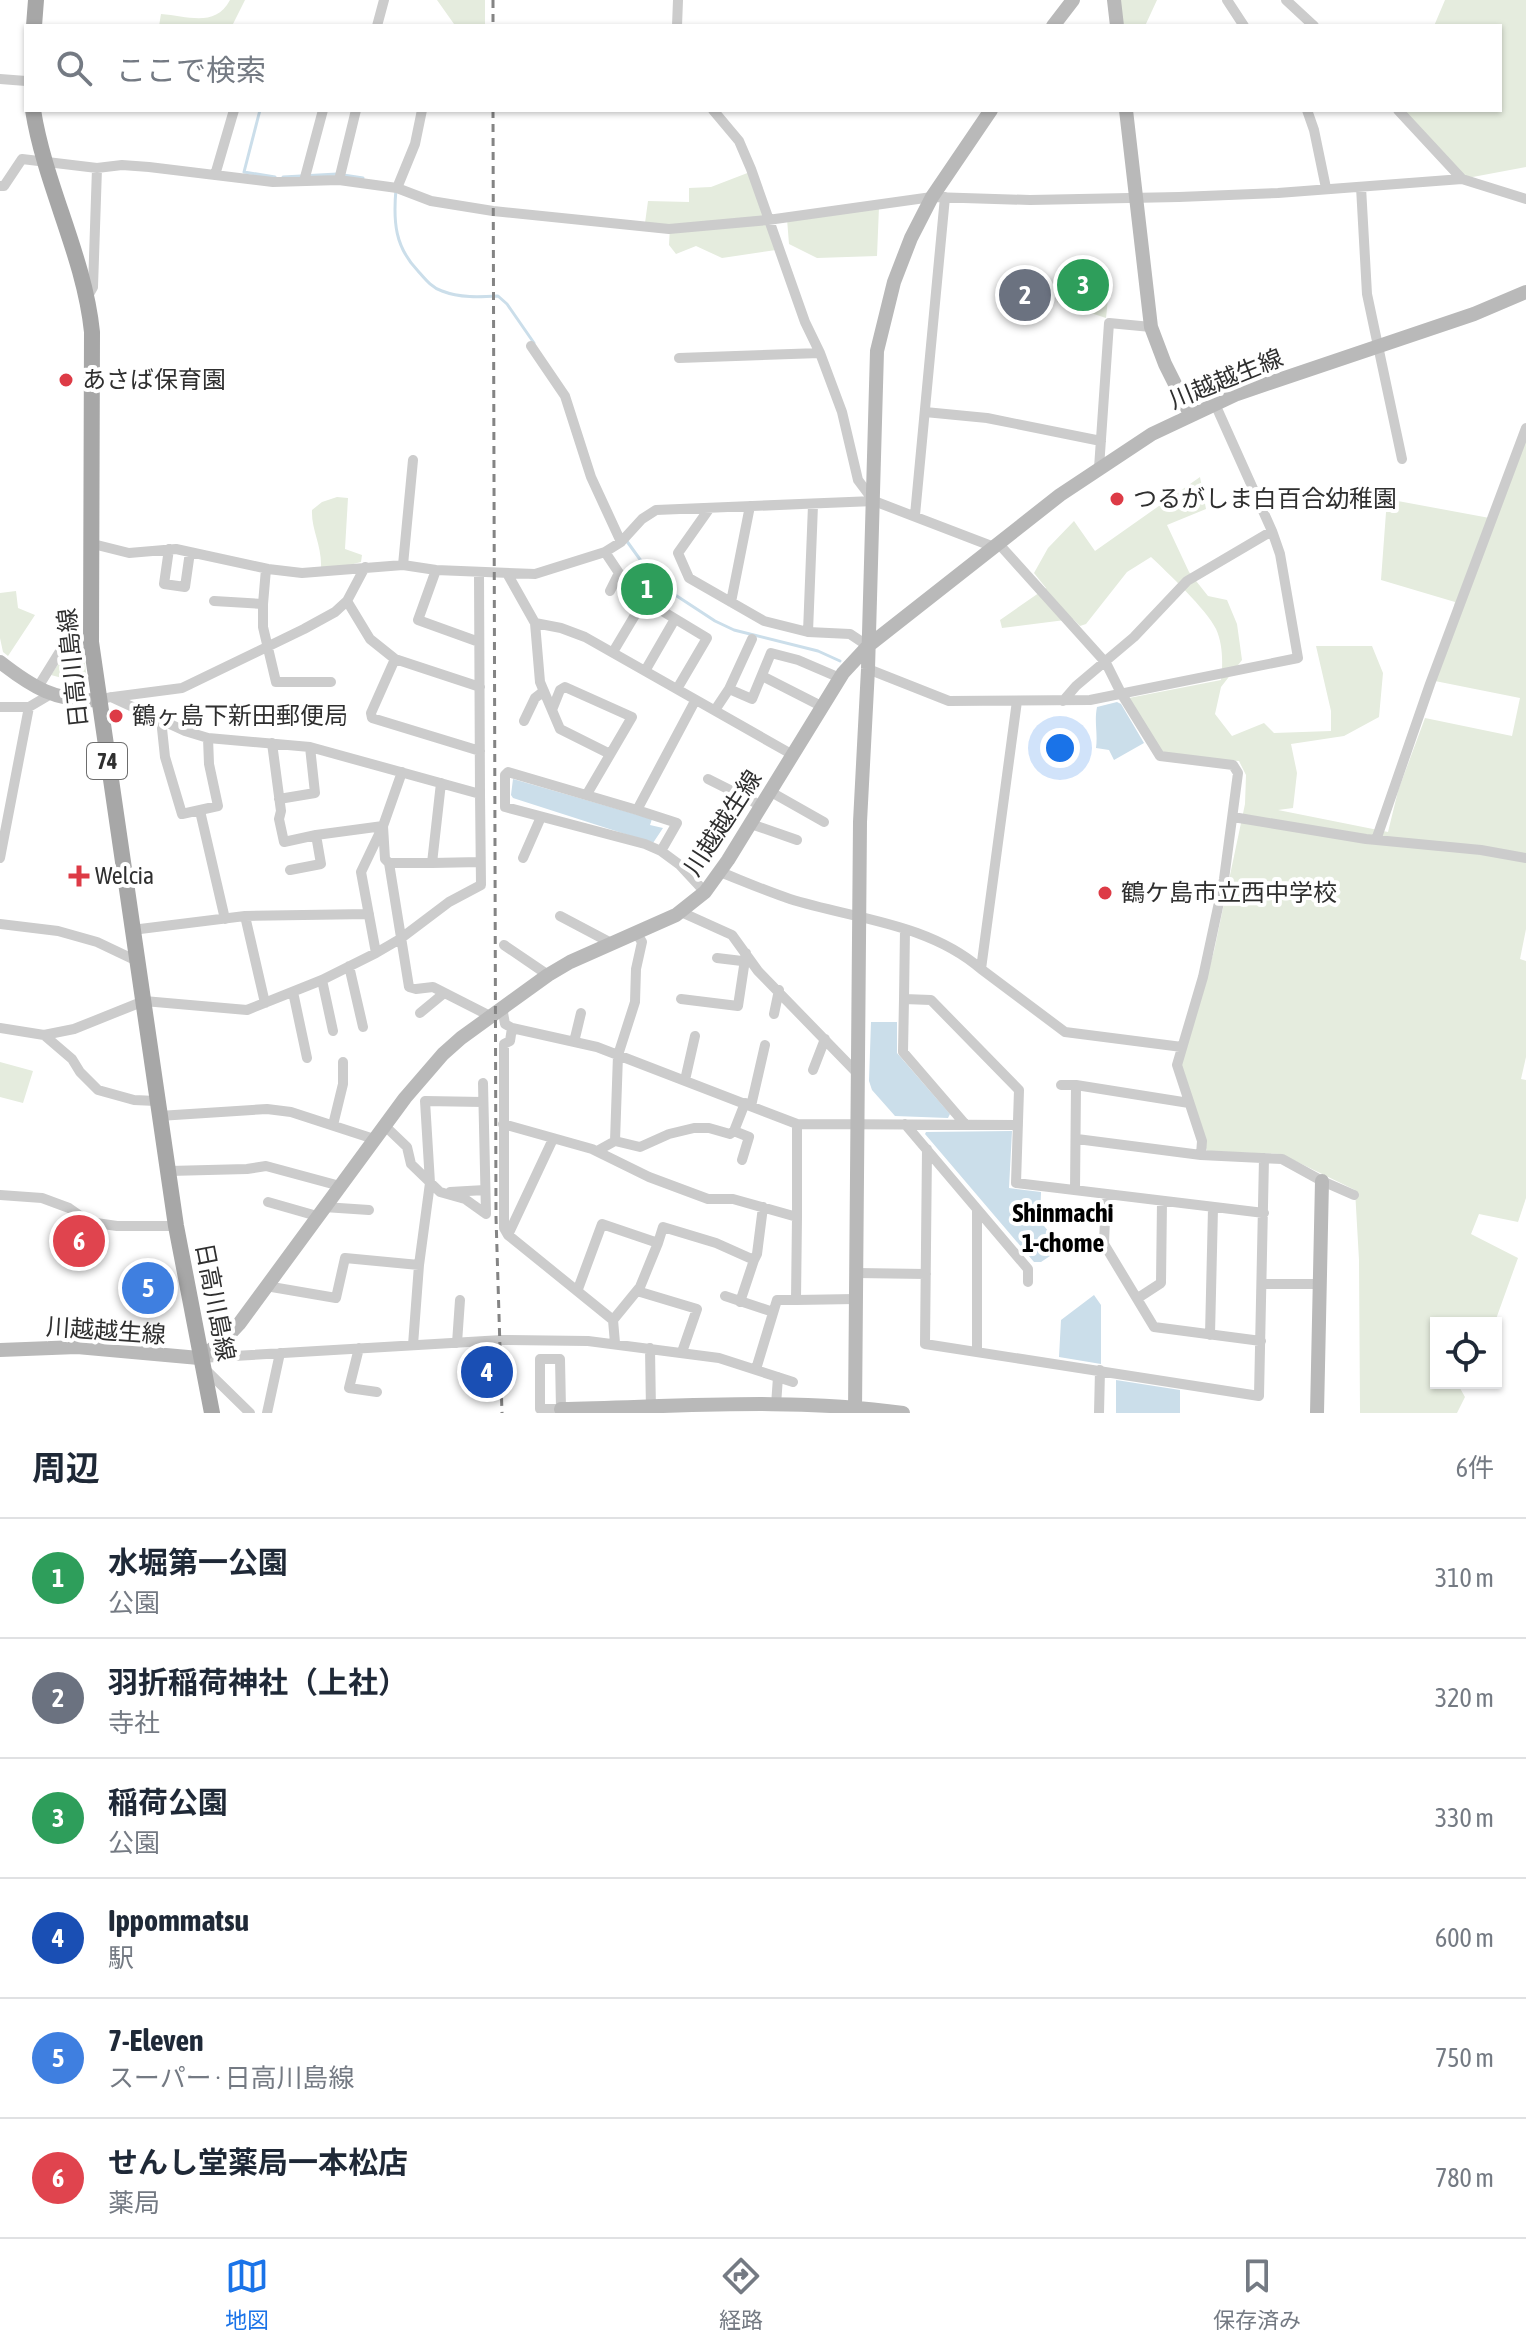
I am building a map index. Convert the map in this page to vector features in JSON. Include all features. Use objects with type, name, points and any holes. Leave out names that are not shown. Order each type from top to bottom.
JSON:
[{"type":"main road","points":[[34,24],[36,0]]},
{"type":"main road","name":"日高川島線","points":[[33,112],[45,160],[88,296],[92,332],[89,543],[92,655],[105,698],[132,930],[176,1226],[212,1413]]},
{"type":"street","points":[[378,24],[384,0]]},
{"type":"street","points":[[677,24],[678,0]]},
{"type":"street","points":[[1055,24],[1073,0]]},
{"type":"street","points":[[1114,0],[1117,24]]},
{"type":"street","points":[[1286,0],[1312,24]]},
{"type":"street","points":[[1229,3],[1230,24]]},
{"type":"street","points":[[1229,3],[1243,24]]},
{"type":"street","points":[[0,79],[24,81]]},
{"type":"street","points":[[215,175],[233,112]]},
{"type":"street","points":[[304,181],[322,112]]},
{"type":"street","points":[[339,180],[356,112]]},
{"type":"street","points":[[397,188],[415,144],[422,112]]},
{"type":"street","points":[[715,112],[739,141],[805,322],[842,412],[858,480],[874,501]]},
{"type":"street","points":[[855,1410],[860,822],[868,669],[877,351],[894,282],[911,238],[939,197],[964,146],[990,112]]},
{"type":"street","points":[[1126,112],[1151,327],[1190,414]]},
{"type":"street","points":[[1308,112],[1326,188]]},
{"type":"street","points":[[1400,112],[1462,179]]},
{"type":"street","points":[[0,186],[4,186],[22,159],[45,160],[97,168],[122,165],[273,182],[339,180],[397,188],[431,201],[493,211],[669,229],[768,220],[939,197],[1030,200],[1278,193],[1462,179],[1526,199]]},
{"type":"street","points":[[88,296],[93,287],[97,168]]},
{"type":"street","points":[[1361,187],[1367,294],[1402,459]]},
{"type":"street","points":[[915,515],[939,197]]},
{"type":"street","name":"川越越生線","points":[[0,1350],[77,1347],[201,1362],[225,1341],[423,1075],[461,1038],[548,975],[681,912],[705,892],[751,824],[840,678],[868,646],[1099,468],[1152,434],[1215,404],[1474,314],[1526,292]]},
{"type":"street","points":[[1099,468],[1109,323],[1151,327]]},
{"type":"street","points":[[531,346],[565,396],[591,477],[621,542]]},
{"type":"street","points":[[679,358],[820,353]]},
{"type":"street","points":[[868,669],[949,701],[1063,701],[1090,700],[1298,658],[1280,554],[1215,404]]},
{"type":"street","points":[[925,412],[987,418],[1101,441]]},
{"type":"street","points":[[1376,840],[1430,684],[1526,428]]},
{"type":"street","points":[[403,565],[413,460]]},
{"type":"street","points":[[89,543],[129,553],[169,549],[266,569],[302,573],[403,565],[508,575],[535,574],[605,552],[621,542],[642,519],[656,510],[874,501],[996,545],[1106,663],[1160,756],[1233,765],[1238,773],[1224,879],[1206,963],[1177,1065],[1202,1141],[1201,1155]]},
{"type":"street","points":[[808,632],[813,505]]},
{"type":"street","points":[[731,602],[750,506]]},
{"type":"street","points":[[709,509],[678,553],[689,578],[764,621],[808,632],[850,634],[868,646]]},
{"type":"street","points":[[1063,701],[1076,686],[1106,663],[1187,581],[1272,531]]},
{"type":"street","points":[[169,549],[164,584],[185,587],[190,552]]},
{"type":"street","points":[[605,552],[619,573],[610,591]]},
{"type":"street","points":[[0,662],[44,690],[78,701],[182,688],[333,613],[347,601],[365,567]]},
{"type":"street","points":[[266,569],[263,627],[276,682],[331,682]]},
{"type":"street","points":[[436,570],[418,620],[479,642]]},
{"type":"street","points":[[0,1028],[44,1035],[74,1029],[144,1001],[229,1011],[247,1010],[322,980],[376,953],[449,902],[481,885],[479,573]]},
{"type":"street","points":[[508,575],[535,623],[540,682],[560,729],[610,754]]},
{"type":"street","points":[[613,652],[644,600],[707,638],[677,689]]},
{"type":"street","points":[[214,601],[263,604]]},
{"type":"street","points":[[347,601],[370,639],[395,659],[480,687]]},
{"type":"street","points":[[645,671],[675,619]]},
{"type":"street","points":[[535,623],[561,628],[613,652],[793,755]]},
{"type":"street","points":[[715,710],[729,689],[752,639]]},
{"type":"street","points":[[0,858],[29,707],[44,690],[64,645],[92,655]]},
{"type":"street","points":[[729,689],[752,699],[771,653],[798,660],[840,678]]},
{"type":"street","points":[[395,659],[371,713],[372,718],[480,751]]},
{"type":"street","points":[[762,676],[823,707]]},
{"type":"street","points":[[552,710],[560,690],[565,687],[632,717],[587,794]]},
{"type":"street","points":[[524,721],[535,698],[544,691]]},
{"type":"street","points":[[105,698],[208,738],[310,747],[480,794]]},
{"type":"street","points":[[637,810],[695,701]]},
{"type":"street","points":[[981,969],[1017,701]]},
{"type":"street","points":[[2,705],[29,707]]},
{"type":"street","points":[[161,719],[165,757],[182,814],[218,806],[209,764],[208,738]]},
{"type":"street","points":[[272,743],[284,842],[383,826]]},
{"type":"street","points":[[279,799],[315,793],[310,747]]},
{"type":"street","points":[[376,953],[361,872],[383,826],[402,772]]},
{"type":"street","points":[[661,851],[677,823],[587,794],[508,772],[505,775],[505,807],[645,844],[680,865],[705,892]]},
{"type":"street","points":[[708,779],[762,806]]},
{"type":"street","points":[[432,863],[441,783]]},
{"type":"street","points":[[771,792],[824,822]]},
{"type":"street","points":[[200,811],[225,919]]},
{"type":"street","points":[[523,858],[541,817]]},
{"type":"street","points":[[1233,817],[1376,840],[1481,850],[1526,858]]},
{"type":"street","points":[[751,824],[797,840]]},
{"type":"street","points":[[383,826],[385,859],[389,863],[409,987],[433,987],[490,1016]]},
{"type":"street","points":[[290,870],[321,864],[316,835]]},
{"type":"street","points":[[389,863],[480,862]]},
{"type":"street","points":[[720,872],[791,899],[905,929],[964,954],[1065,1032],[1182,1047]]},
{"type":"street","points":[[681,912],[732,935],[744,957],[859,1075]]},
{"type":"street","points":[[132,930],[245,916],[369,914]]},
{"type":"street","points":[[245,916],[265,1003]]},
{"type":"street","points":[[560,916],[613,944]]},
{"type":"street","points":[[0,924],[58,931],[97,942],[137,961]]},
{"type":"street","points":[[905,929],[903,1052],[965,1124]]},
{"type":"street","points":[[615,1141],[618,1055],[635,1002],[636,969],[642,942],[637,934]]},
{"type":"street","points":[[504,945],[548,975]]},
{"type":"street","points":[[717,958],[744,957]]},
{"type":"street","points":[[681,999],[738,1006],[744,957]]},
{"type":"street","points":[[349,966],[363,1027]]},
{"type":"street","points":[[322,980],[333,1031]]},
{"type":"street","points":[[774,1014],[779,990]]},
{"type":"street","points":[[293,992],[307,1058]]},
{"type":"street","points":[[420,1013],[443,994]]},
{"type":"street","points":[[904,999],[931,1000],[1019,1090],[1016,1183],[1264,1213]]},
{"type":"street","points":[[502,1007],[505,1024],[512,1028],[618,1055],[797,1124],[1018,1125]]},
{"type":"street","points":[[574,1042],[581,1013]]},
{"type":"street","points":[[512,1028],[510,1041],[504,1044],[504,1228],[508,1235],[613,1320],[615,1343]]},
{"type":"street","points":[[44,1035],[72,1059],[98,1090],[158,1108],[291,1112],[374,1139]]},
{"type":"street","points":[[685,1080],[695,1036]]},
{"type":"street","points":[[813,1070],[825,1039]]},
{"type":"street","points":[[597,1151],[615,1141],[640,1147],[669,1134],[694,1128],[709,1128],[730,1134],[748,1105],[765,1045]]},
{"type":"street","points":[[333,1125],[343,1084],[343,1062]]},
{"type":"street","points":[[413,1345],[430,1183],[423,1075]]},
{"type":"street","points":[[384,1125],[407,1147],[411,1164],[440,1192],[465,1199],[486,1214],[483,1083]]},
{"type":"street","points":[[1061,1085],[1189,1103]]},
{"type":"street","points":[[1075,1190],[1076,1085]]},
{"type":"street","points":[[425,1101],[483,1102]]},
{"type":"street","points":[[503,1124],[597,1151],[638,1173],[708,1199],[733,1199],[797,1217]]},
{"type":"street","points":[[796,1300],[797,1124]]},
{"type":"street","points":[[905,1124],[1028,1269],[1028,1282]]},
{"type":"street","points":[[734,1131],[749,1137],[742,1160]]},
{"type":"street","points":[[508,1235],[553,1139]]},
{"type":"street","points":[[1077,1139],[1201,1155],[1282,1159],[1354,1195]]},
{"type":"street","points":[[927,1149],[925,1344],[1259,1396],[1264,1158]]},
{"type":"street","points":[[169,1171],[266,1166],[340,1186]]},
{"type":"street","points":[[1317,1413],[1322,1181]]},
{"type":"street","points":[[440,1192],[485,1190]]},
{"type":"street","points":[[1106,1194],[1104,1244],[1154,1327],[1261,1341]]},
{"type":"street","points":[[0,1195],[42,1198],[69,1208],[89,1222],[117,1226],[176,1226]]},
{"type":"street","points":[[1138,1298],[1161,1283],[1162,1201]]},
{"type":"street","points":[[268,1202],[321,1211],[369,1210]]},
{"type":"street","points":[[740,1302],[757,1254],[763,1207]]},
{"type":"street","points":[[1210,1335],[1213,1208]]},
{"type":"street","points":[[977,1209],[977,1352]]},
{"type":"street","points":[[578,1289],[602,1224],[658,1243]]},
{"type":"street","points":[[613,1320],[637,1291],[663,1227],[716,1243],[754,1260]]},
{"type":"street","points":[[266,1286],[336,1298],[345,1258],[419,1265]]},
{"type":"street","points":[[856,1273],[926,1274]]},
{"type":"street","points":[[1263,1284],[1319,1284]]},
{"type":"street","points":[[637,1291],[697,1309],[682,1352]]},
{"type":"street","points":[[725,1296],[773,1312]]},
{"type":"street","points":[[756,1369],[777,1300],[855,1299]]},
{"type":"street","points":[[457,1343],[460,1300]]},
{"type":"street","points":[[201,1362],[280,1353],[502,1340],[615,1343],[736,1362],[793,1382]]},
{"type":"street","points":[[359,1348],[349,1388],[377,1392]]},
{"type":"street","points":[[650,1348],[651,1410]]},
{"type":"street","points":[[267,1413],[280,1353]]},
{"type":"street","points":[[561,1409],[560,1359],[540,1359],[540,1409],[651,1410],[767,1407],[903,1413]]},
{"type":"street","points":[[201,1362],[250,1413]]},
{"type":"street","points":[[1099,1413],[1100,1370]]},
{"type":"street","points":[[767,1407],[778,1377]]},
{"type":"shaded area","points":[[230,0],[245,0],[233,24],[159,24],[161,14],[200,18],[224,9]]},
{"type":"shaded area","points":[[437,0],[485,0],[485,24],[454,24]]},
{"type":"shaded area","points":[[1120,0],[1157,0],[1146,24],[1122,24]]},
{"type":"shaded area","points":[[1445,0],[1526,0],[1526,167],[1462,179],[1400,112],[1502,112],[1502,24],[1435,24]]},
{"type":"shaded area","points":[[750,172],[776,250],[722,258],[696,246],[676,254],[669,245],[670,226],[645,223],[648,201],[689,202],[689,188],[711,187]]},
{"type":"shaded area","points":[[879,207],[877,256],[817,258],[789,244],[787,219]]},
{"type":"shaded area","points":[[1064,267],[1102,272],[1108,299],[1106,318],[1057,302]]},
{"type":"shaded area","points":[[1526,438],[1526,929],[1520,959],[1526,961],[1526,1057],[1521,1079],[1526,1080],[1526,1198],[1518,1222],[1479,1214],[1471,1234],[1518,1258],[1497,1317],[1430,1317],[1430,1389],[1460,1389],[1465,1397],[1457,1413],[1360,1413],[1359,1260],[1355,1190],[1281,1154],[1207,1151],[1182,1073],[1182,1062],[1214,951],[1245,804],[1246,775],[1239,761],[1160,756],[1129,698],[1221,680],[1222,654],[1216,629],[1196,602],[1151,557],[1127,572],[1086,624],[1080,626],[1073,619],[1002,628],[1000,620],[1046,588],[1034,573],[1048,548],[1074,521],[1095,551],[1200,477],[1206,509],[1167,525],[1189,572],[1208,596],[1227,600],[1237,624],[1242,660],[1221,687],[1215,714],[1232,736],[1264,723],[1274,733],[1331,731],[1331,711],[1316,646],[1372,646],[1383,673],[1379,717],[1344,736],[1291,744],[1297,773],[1293,808],[1278,810],[1388,832],[1398,791],[1425,718],[1512,736],[1520,698],[1435,681],[1455,602],[1381,580],[1387,499],[1495,519]]},
{"type":"shaded area","points":[[337,497],[348,498],[345,549],[362,555],[361,562],[321,568],[312,510],[322,502]]},
{"type":"shaded area","points":[[16,591],[18,608],[35,615],[8,656],[3,652],[0,638],[0,593]]},
{"type":"shaded area","points":[[67,651],[84,656],[87,680],[84,684],[51,675]]},
{"type":"shaded area","points":[[0,1062],[33,1071],[23,1103],[0,1097]]},
{"type":"water","points":[[1117,702],[1144,743],[1114,760],[1109,750],[1096,748],[1096,718],[1097,707]]},
{"type":"water","points":[[513,779],[652,819],[650,825],[663,828],[653,843],[513,798]]},
{"type":"water","points":[[871,1022],[897,1022],[897,1053],[950,1114],[948,1118],[895,1116],[872,1090],[869,1081]]},
{"type":"water","points":[[1012,1131],[1009,1188],[1041,1192],[1040,1221],[1062,1248],[1041,1262],[1034,1262],[925,1134]]},
{"type":"water","points":[[1094,1295],[1101,1305],[1101,1364],[1059,1357],[1061,1320]]},
{"type":"water","points":[[1116,1380],[1180,1390],[1180,1413],[1116,1413]]},
{"type":"waterway","points":[[259,112],[244,172],[275,177]]},
{"type":"waterway","points":[[283,177],[337,174],[363,178]]},
{"type":"waterway","points":[[396,189],[395,212],[400,243],[423,277],[435,288],[449,293],[498,296],[534,343]]},
{"type":"waterway","points":[[626,540],[657,583],[715,621],[734,630],[818,651],[840,661]]},
{"type":"railway","points":[[493,0],[493,24]]},
{"type":"railway","points":[[493,112],[496,1217],[502,1413]]},
{"type":"place","name":"稲荷公園","points":[[1083,285]]},
{"type":"place","name":"羽折稲荷神社（上社）","points":[[1025,295]]},
{"type":"place","name":"あさば保育園","points":[[66,380]]},
{"type":"place","name":"つるがしま白百合幼稚園","points":[[1117,499]]},
{"type":"place","name":"水堀第一公園","points":[[647,589]]},
{"type":"place","name":"鶴ヶ島下新田郵便局","points":[[116,716]]},
{"type":"place","name":"Welcia","points":[[79,876]]},
{"type":"place","name":"鶴ケ島市立西中学校","points":[[1105,893]]},
{"type":"place","name":"せんし堂薬局一本松店","points":[[79,1241]]},
{"type":"place","name":"7-Eleven","points":[[148,1288]]},
{"type":"place","name":"Ippommatsu","points":[[487,1372]]},
{"type":"district","name":"Shinmachi 1-chome","points":[[1063,1228]]}]
